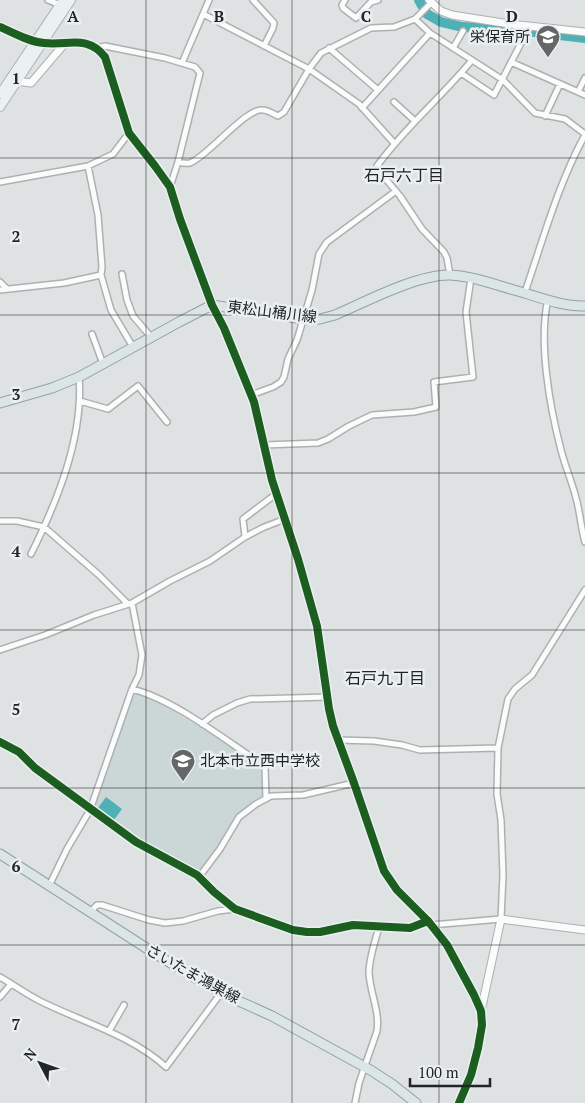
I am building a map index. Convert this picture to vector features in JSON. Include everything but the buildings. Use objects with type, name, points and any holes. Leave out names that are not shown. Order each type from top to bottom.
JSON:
[{"type":"main road","points":[[0,94],[70,0]]},
{"type":"main road","points":[[0,107],[61,2]]},
{"type":"main road","name":"東松山桶川線","points":[[0,403],[52,388],[79,377],[212,305],[303,319],[320,319],[335,315],[418,280],[437,275],[450,275],[471,278],[562,304],[585,306]]},
{"type":"main road","name":"さいたま鴻巣線","points":[[0,854],[90,913],[221,993],[272,1016],[365,1068],[392,1084],[416,1103]]},
{"type":"street","points":[[48,0],[61,2]]},
{"type":"street","points":[[253,0],[274,23],[264,46]]},
{"type":"street","points":[[345,0],[342,3],[343,8],[356,18],[371,2],[378,0]]},
{"type":"street","points":[[182,63],[203,14],[206,1]]},
{"type":"street","points":[[178,162],[188,164],[199,158],[256,110],[263,110],[278,116],[284,112],[320,53],[371,28],[394,27],[415,19],[430,2],[441,11],[452,15],[585,32]]},
{"type":"street","points":[[203,14],[309,69],[362,108],[394,143]]},
{"type":"street","points":[[415,19],[430,33],[503,80],[535,113],[565,119],[585,135],[567,173],[524,292]]},
{"type":"street","points":[[461,72],[494,95],[530,26]]},
{"type":"street","points":[[0,27],[39,42],[78,41],[98,48],[105,57],[129,134],[170,188],[212,305],[224,328],[251,395],[272,480],[316,626],[329,709],[384,871],[397,890],[447,945],[474,994],[481,1011]]},
{"type":"street","points":[[453,48],[463,32]]},
{"type":"street","points":[[362,108],[430,33]]},
{"type":"street","points":[[16,82],[30,83],[66,42]]},
{"type":"street","points":[[98,48],[105,46],[182,63],[195,67],[200,73],[170,188]]},
{"type":"street","points":[[329,48],[378,90]]},
{"type":"street","points":[[450,275],[444,252],[422,229],[377,166],[394,143],[472,60]]},
{"type":"street","points":[[511,62],[585,95]]},
{"type":"street","points":[[578,92],[585,78]]},
{"type":"street","points":[[545,116],[560,84]]},
{"type":"street","points":[[394,102],[415,121]]},
{"type":"street","points":[[0,182],[88,166],[113,154],[129,134]]},
{"type":"street","points":[[88,166],[98,215],[101,275],[111,310],[133,347]]},
{"type":"street","points":[[251,395],[280,382],[284,376],[312,290],[319,254],[327,242],[396,191]]},
{"type":"street","points":[[122,274],[127,300],[134,316],[151,337]]},
{"type":"street","points":[[0,290],[64,283],[101,275]]},
{"type":"street","points":[[264,445],[318,443],[372,415],[414,412],[436,407],[434,382],[473,377],[466,312],[471,278]]},
{"type":"street","points":[[0,282],[8,289]]},
{"type":"street","points":[[548,299],[545,311],[545,352],[550,397],[561,451],[577,499],[585,542]]},
{"type":"street","points":[[92,334],[103,365]]},
{"type":"street","points":[[31,554],[52,512],[67,464],[79,414],[79,377]]},
{"type":"street","points":[[80,401],[108,409],[138,386],[167,422]]},
{"type":"street","points":[[245,537],[243,519],[276,494]]},
{"type":"street","points":[[0,650],[130,604],[210,561],[245,537],[285,519]]},
{"type":"street","points":[[0,521],[17,521],[44,527],[130,604],[142,655],[139,675],[132,689],[90,810],[66,849],[49,886]]},
{"type":"street","points":[[459,1103],[471,1075],[478,1048],[482,1025],[481,1011],[501,919],[503,874],[501,820],[497,794],[498,748],[508,699],[515,689],[532,675],[585,590]]},
{"type":"street","points":[[132,689],[146,693],[202,724],[263,765],[265,768],[266,799]]},
{"type":"street","points":[[202,724],[213,715],[250,699],[328,697]]},
{"type":"street","points":[[338,740],[374,741],[420,750],[498,748]]},
{"type":"street","points":[[0,742],[19,752],[35,768],[136,842],[199,878],[235,909],[293,930],[320,932],[353,925],[410,928],[429,923],[501,919],[585,930]]},
{"type":"street","points":[[199,878],[220,849],[239,817],[256,804],[272,796],[302,795],[354,783]]},
{"type":"street","points":[[90,913],[97,905],[102,905],[149,920],[165,923],[183,921],[218,911],[235,909]]},
{"type":"street","points":[[355,1103],[359,1083],[378,1023],[369,974],[378,927]]},
{"type":"street","points":[[0,977],[39,1001],[109,1031],[141,1049],[166,1067],[221,993]]},
{"type":"street","points":[[0,997],[11,984]]},
{"type":"street","points":[[109,1031],[124,1005]]},
{"type":"shaded area","name":"北本市立西中学校","points":[[135,693],[152,699],[202,728],[263,768],[263,796],[237,817],[199,872],[149,847],[95,810],[132,695]]},
{"type":"water","points":[[106,797],[122,809],[114,820],[98,808]]},
{"type":"waterway","points":[[419,0],[427,14],[441,22],[462,27],[518,30],[585,38]]},
{"type":"cycle path","points":[[0,27],[33,41],[53,44],[77,42],[84,43],[98,50],[105,57],[129,133],[170,187],[212,305],[224,328],[254,402],[272,480],[298,559],[317,626],[333,726],[384,871],[397,890],[428,921],[447,945],[481,1011],[482,1025],[478,1048],[471,1075],[459,1103]]},
{"type":"cycle path","points":[[0,742],[19,752],[35,768],[136,842],[197,875],[235,909],[293,930],[307,932],[320,932],[353,925],[410,928],[428,921]]},
{"type":"place","name":"栄保育所","points":[[548,58]]},
{"type":"place","name":"北本市立西中学校","points":[[183,782]]},
{"type":"district","name":"石戸六丁目","points":[[404,175]]},
{"type":"district","name":"石戸九丁目","points":[[385,678]]}]
